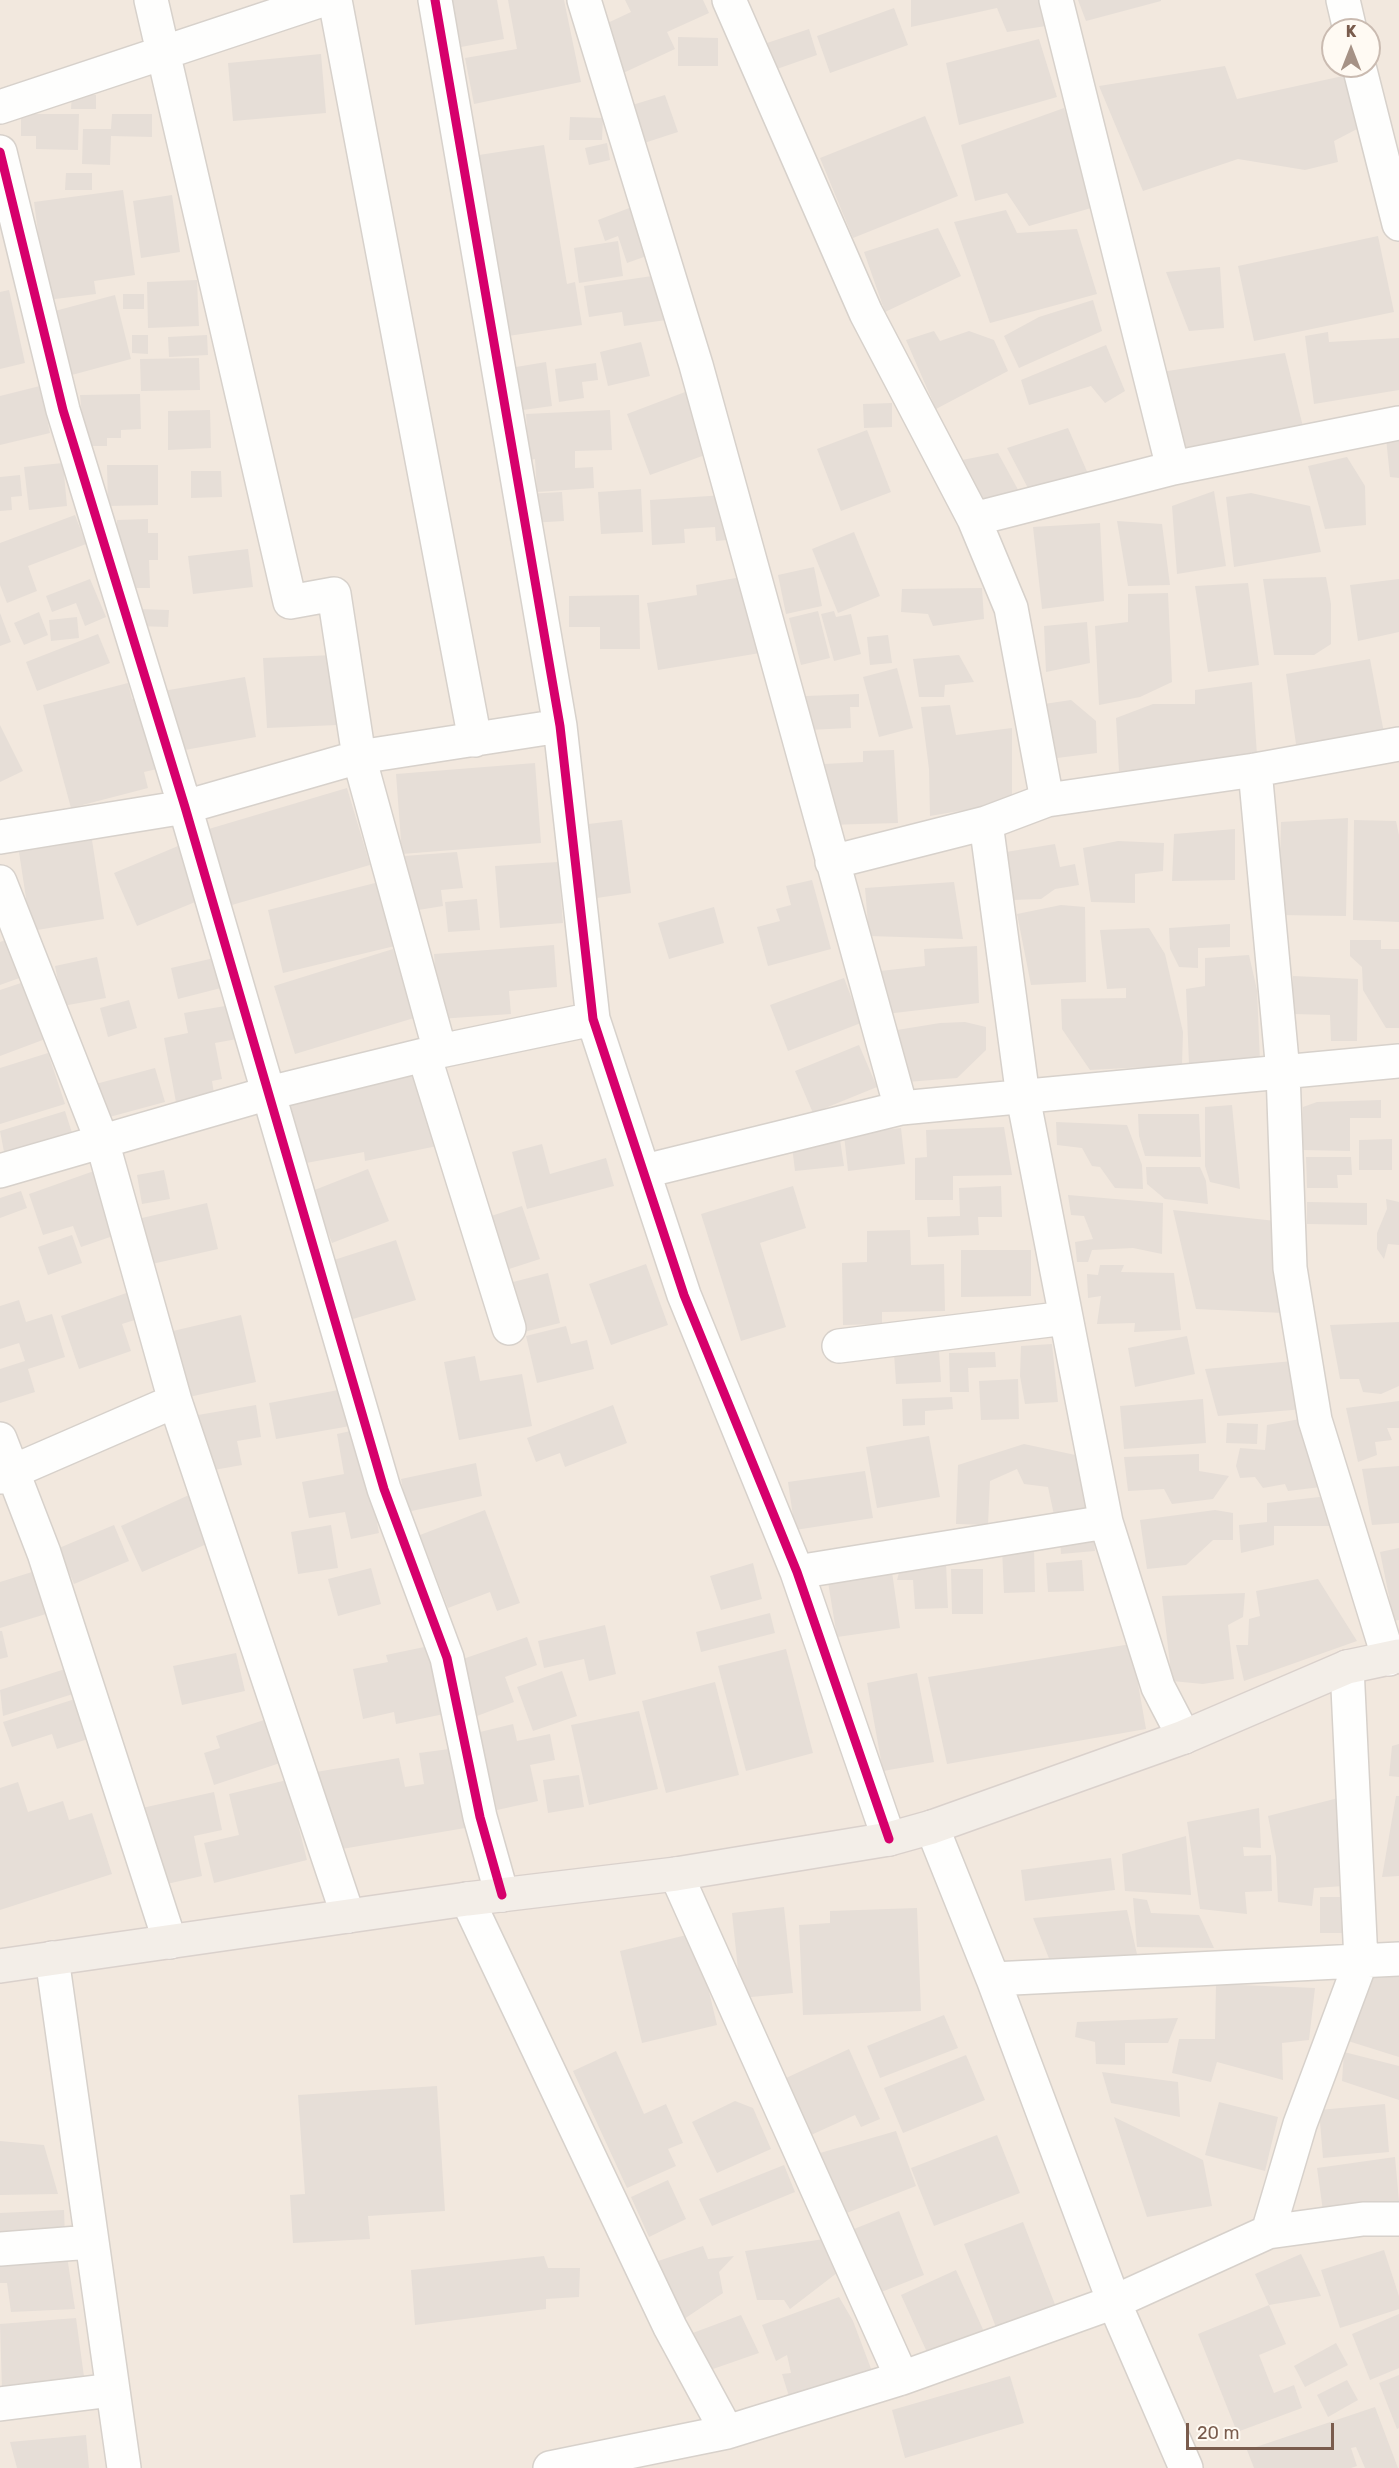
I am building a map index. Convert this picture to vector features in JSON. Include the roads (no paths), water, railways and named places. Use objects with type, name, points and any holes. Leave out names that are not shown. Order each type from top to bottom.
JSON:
[{"type":"main road","points":[[0,1966],[467,1899],[676,1874],[889,1839],[933,1827],[1184,1737],[1347,1667],[1394,1657]]},
{"type":"street","points":[[151,0],[290,602],[334,594],[359,757],[432,1053],[510,1328]]},
{"type":"street","points":[[0,107],[322,0]]},
{"type":"street","points":[[335,0],[475,740]]},
{"type":"street","points":[[435,0],[560,726],[592,1018],[645,1171],[684,1295],[797,1572],[889,1839]]},
{"type":"street","points":[[584,0],[696,365],[901,1108]]},
{"type":"street","points":[[729,0],[866,313],[974,519],[1011,608],[1047,800]]},
{"type":"street","points":[[1056,0],[1173,468]]},
{"type":"street","points":[[1343,0],[1347,18]]},
{"type":"street","points":[[1362,78],[1399,224]]},
{"type":"street","points":[[0,152],[63,410],[185,807],[384,1489],[447,1658],[480,1817],[502,1895]]},
{"type":"street","points":[[974,519],[1173,468],[1399,423]]},
{"type":"street","points":[[0,837],[185,807],[359,757],[560,726]]},
{"type":"street","points":[[832,861],[986,823],[1047,800],[1255,770],[1399,744]]},
{"type":"street","points":[[1255,770],[1283,1072],[1290,1268],[1315,1420],[1394,1657]]},
{"type":"street","points":[[986,823],[1023,1097],[1106,1522],[1158,1687],[1184,1737]]},
{"type":"street","points":[[0,882],[102,1141],[176,1401],[348,1916]]},
{"type":"street","points":[[0,1171],[269,1093],[432,1053],[592,1018]]},
{"type":"street","points":[[645,1171],[901,1108],[1399,1061]]},
{"type":"street","points":[[839,1346],[1066,1318]]},
{"type":"street","points":[[6,1474],[176,1401]]},
{"type":"street","points":[[0,1439],[6,1474],[44,1553],[170,1942]]},
{"type":"street","points":[[797,1572],[1106,1522]]},
{"type":"street","points":[[1268,2232],[1300,2124],[1361,1961],[1347,1667]]},
{"type":"street","points":[[933,1827],[993,1979],[1114,2302],[1186,2468]]},
{"type":"street","points":[[676,1874],[902,2378]]},
{"type":"street","points":[[467,1899],[670,2327],[727,2432]]},
{"type":"street","points":[[52,1958],[124,2468]]},
{"type":"street","points":[[993,1979],[1399,1959]]},
{"type":"street","points":[[550,2468],[727,2432],[902,2378],[1114,2302],[1268,2232],[1363,2219],[1399,2219]]},
{"type":"street","points":[[0,2249],[91,2242]]},
{"type":"street","points":[[0,2404],[112,2390]]}]
